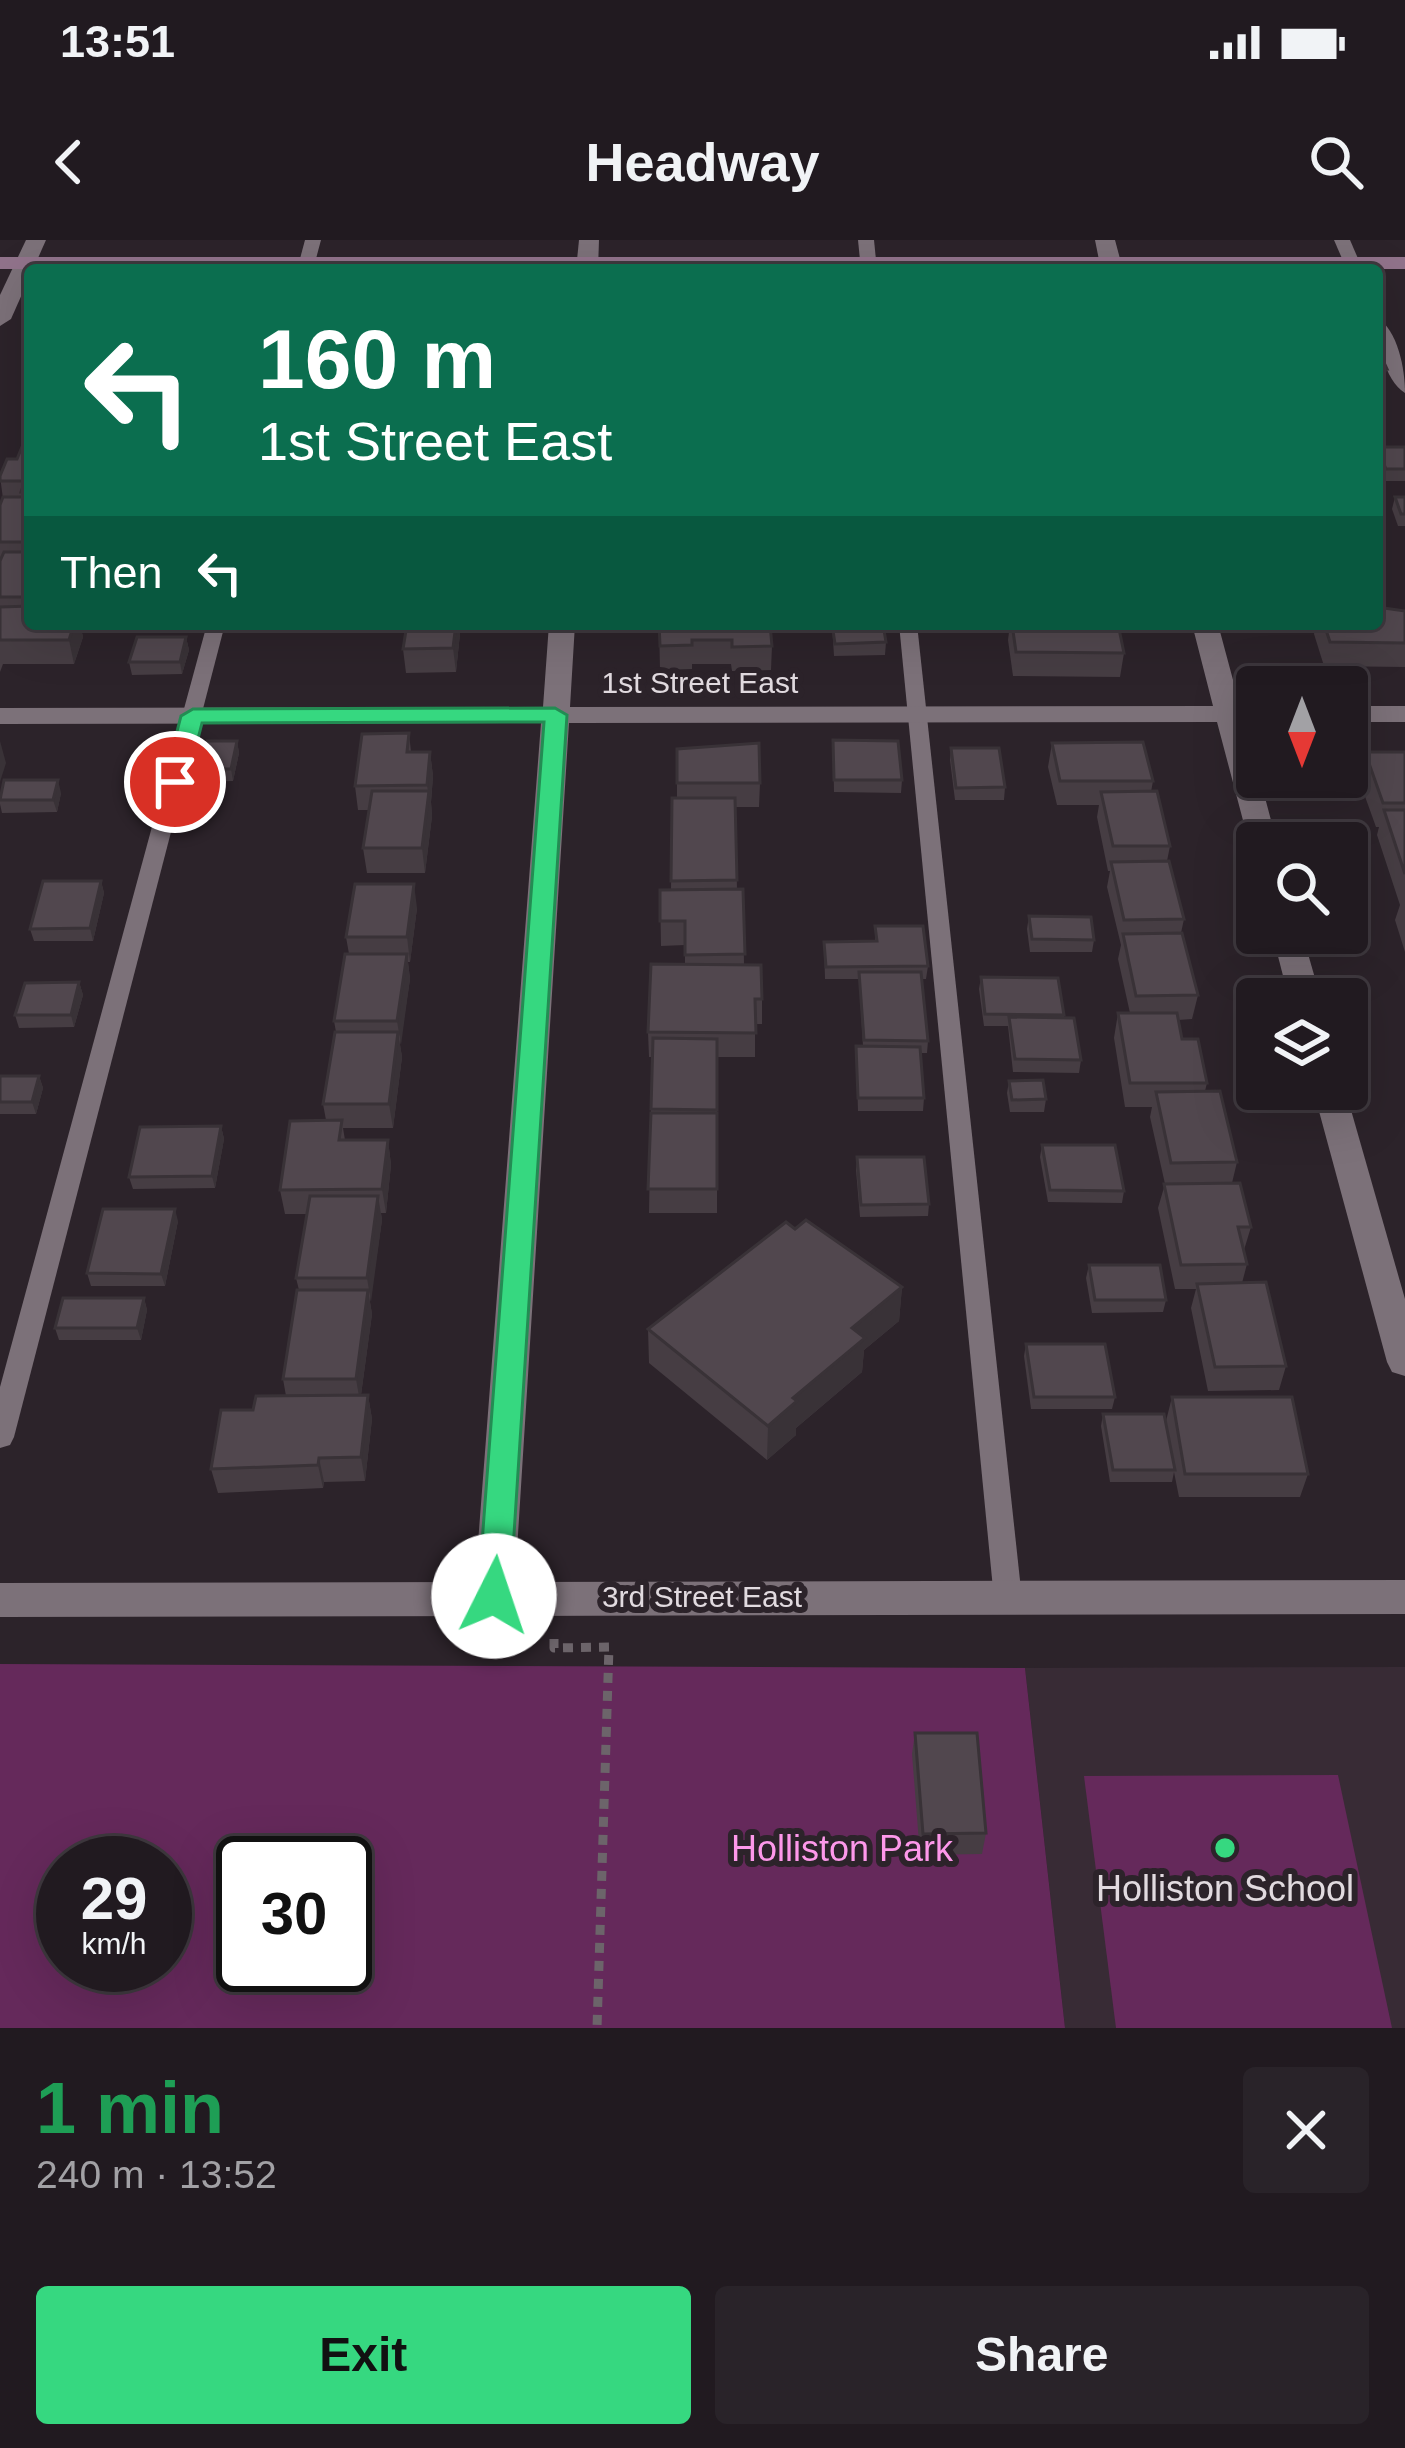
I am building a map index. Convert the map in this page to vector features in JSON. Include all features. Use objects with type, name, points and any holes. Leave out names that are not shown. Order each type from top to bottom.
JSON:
[{"type":"main road","points":[[681,264],[868,258],[1030,264]]},
{"type":"main road","points":[[0,263],[119,264]]},
{"type":"street","points":[[26,263],[36,240]]},
{"type":"street","points":[[0,320],[24,267]]},
{"type":"street","points":[[494,1596],[562,630]]},
{"type":"street","points":[[1208,630],[1236,697]]},
{"type":"street","points":[[1368,714],[1405,713]]},
{"type":"street","name":"1st Street East","points":[[0,716],[1236,714]]},
{"type":"street","points":[[1335,1110],[1405,1362]]},
{"type":"street","name":"3rd Street East","points":[[0,1600],[557,1595],[1405,1597]]},
{"type":"lane","points":[[1383,336],[1405,388]]},
{"type":"lane","points":[[0,1437],[214,630]]},
{"type":"lane","points":[[909,630],[1008,1599]]},
{"type":"path","points":[[557,1595],[554,1648],[609,1647],[597,2028]]},
{"type":"shaded area","name":"Holliston School","points":[[1405,1667],[1405,2028],[1065,2028],[1025,1668]]},
{"type":"green space","name":"Holliston Park","points":[[0,1664],[1025,1668],[1065,2028],[0,2028]]},
{"type":"green space","points":[[1338,1775],[1392,2028],[1116,2028],[1084,1776]]},
{"type":"building","points":[[24,442],[24,481],[0,481],[7,459],[17,459]]},
{"type":"building","points":[[1383,447],[1405,447],[1405,469],[1386,469]]},
{"type":"building","points":[[3,497],[24,497],[24,542],[0,542]]},
{"type":"building","points":[[1395,497],[1405,497],[1405,514],[1401,514]]},
{"type":"building","points":[[4,552],[24,552],[24,597],[0,597]]},
{"type":"building","points":[[24,606],[24,630],[72,630],[69,640],[0,640],[0,607]]},
{"type":"building","points":[[1383,608],[1405,611],[1405,643],[1330,642],[1326,630],[1383,630]]},
{"type":"building","points":[[406,630],[455,630],[453,648],[403,649]]},
{"type":"building","points":[[659,630],[771,630],[772,646],[732,647],[732,640],[692,640],[692,645],[660,646]]},
{"type":"building","points":[[833,630],[884,630],[886,642],[835,644]]},
{"type":"building","points":[[1013,630],[1119,630],[1124,653],[1016,652]]},
{"type":"building","points":[[137,637],[186,637],[180,662],[129,662]]},
{"type":"building","points":[[409,733],[407,752],[430,752],[427,785],[355,786],[362,734]]},
{"type":"building","points":[[833,740],[898,741],[902,780],[834,780]]},
{"type":"building","points":[[207,741],[237,741],[231,769],[200,769]]},
{"type":"building","points":[[1143,742],[1153,781],[1060,781],[1052,743]]},
{"type":"building","points":[[759,743],[760,783],[677,783],[677,749]]},
{"type":"building","points":[[951,748],[999,748],[1005,787],[956,788]]},
{"type":"building","points":[[1368,752],[1405,752],[1405,803],[1383,803]]},
{"type":"building","points":[[4,780],[58,780],[53,800],[0,800]]},
{"type":"building","points":[[372,791],[429,791],[422,848],[363,848]]},
{"type":"building","points":[[1157,791],[1170,846],[1113,846],[1101,792]]},
{"type":"building","points":[[672,798],[735,798],[737,880],[671,881]]},
{"type":"building","points":[[1384,810],[1405,810],[1405,874]]},
{"type":"building","points":[[1169,861],[1184,919],[1124,920],[1111,862]]},
{"type":"building","points":[[43,881],[101,881],[90,928],[30,929]]},
{"type":"building","points":[[355,884],[414,884],[407,937],[346,937]]},
{"type":"building","points":[[743,889],[745,954],[685,955],[685,921],[660,921],[660,890]]},
{"type":"building","points":[[1029,916],[1091,917],[1094,940],[1032,939]]},
{"type":"building","points":[[875,926],[923,926],[928,966],[826,967],[824,942],[877,941]]},
{"type":"building","points":[[1182,933],[1198,995],[1136,996],[1123,934]]},
{"type":"building","points":[[345,954],[407,954],[397,1021],[334,1021]]},
{"type":"building","points":[[651,964],[761,965],[756,1033],[648,1032]]},
{"type":"building","points":[[859,972],[921,972],[928,1041],[864,1040]]},
{"type":"building","points":[[981,977],[1058,978],[1064,1015],[985,1014]]},
{"type":"building","points":[[79,982],[71,1015],[15,1015],[25,983]]},
{"type":"building","points":[[1118,1013],[1177,1013],[1182,1039],[1198,1039],[1207,1083],[1130,1083]]},
{"type":"building","points":[[1009,1017],[1074,1018],[1081,1060],[1015,1059]]},
{"type":"building","points":[[335,1032],[398,1032],[389,1104],[323,1104]]},
{"type":"building","points":[[653,1038],[717,1039],[717,1110],[651,1109]]},
{"type":"building","points":[[856,1046],[920,1047],[924,1098],[858,1098]]},
{"type":"building","points":[[0,1076],[39,1076],[32,1102],[0,1102]]},
{"type":"building","points":[[1043,1080],[1046,1099],[1012,1100],[1009,1081]]},
{"type":"building","points":[[1220,1091],[1237,1162],[1171,1163],[1156,1092]]},
{"type":"building","points":[[651,1113],[717,1113],[717,1189],[648,1189]]},
{"type":"building","points":[[342,1120],[339,1140],[388,1140],[382,1189],[280,1190],[290,1121]]},
{"type":"building","points":[[221,1126],[212,1176],[129,1177],[140,1127]]},
{"type":"building","points":[[1042,1145],[1115,1145],[1124,1191],[1050,1190]]},
{"type":"building","points":[[857,1157],[924,1157],[929,1204],[861,1205]]},
{"type":"building","points":[[1240,1183],[1251,1227],[1238,1227],[1247,1264],[1181,1265],[1164,1184]]},
{"type":"building","points":[[310,1196],[378,1196],[367,1278],[296,1278]]},
{"type":"building","points":[[103,1209],[175,1209],[161,1274],[87,1273]]},
{"type":"building","points":[[806,1220],[902,1287],[852,1328],[865,1338],[793,1398],[797,1401],[768,1426],[648,1329],[786,1222],[795,1229]]},
{"type":"building","points":[[1089,1265],[1160,1265],[1166,1300],[1095,1300]]},
{"type":"building","points":[[1266,1282],[1286,1366],[1215,1367],[1197,1284]]},
{"type":"building","points":[[297,1290],[368,1290],[356,1379],[283,1379]]},
{"type":"building","points":[[63,1298],[144,1298],[137,1328],[55,1328]]},
{"type":"building","points":[[1026,1344],[1105,1344],[1115,1397],[1034,1397]]},
{"type":"building","points":[[368,1395],[361,1457],[319,1458],[318,1465],[211,1469],[221,1410],[253,1410],[256,1396]]},
{"type":"building","points":[[1172,1397],[1292,1397],[1308,1474],[1185,1474]]},
{"type":"building","points":[[1103,1414],[1164,1414],[1175,1470],[1113,1470]]},
{"type":"building","points":[[915,1733],[977,1733],[986,1833],[923,1834]]},
{"type":"place","name":"Holliston School","points":[[1225,1848]]},
{"type":"route","points":[[175,782],[193,716],[555,715],[494,1596]]}]
